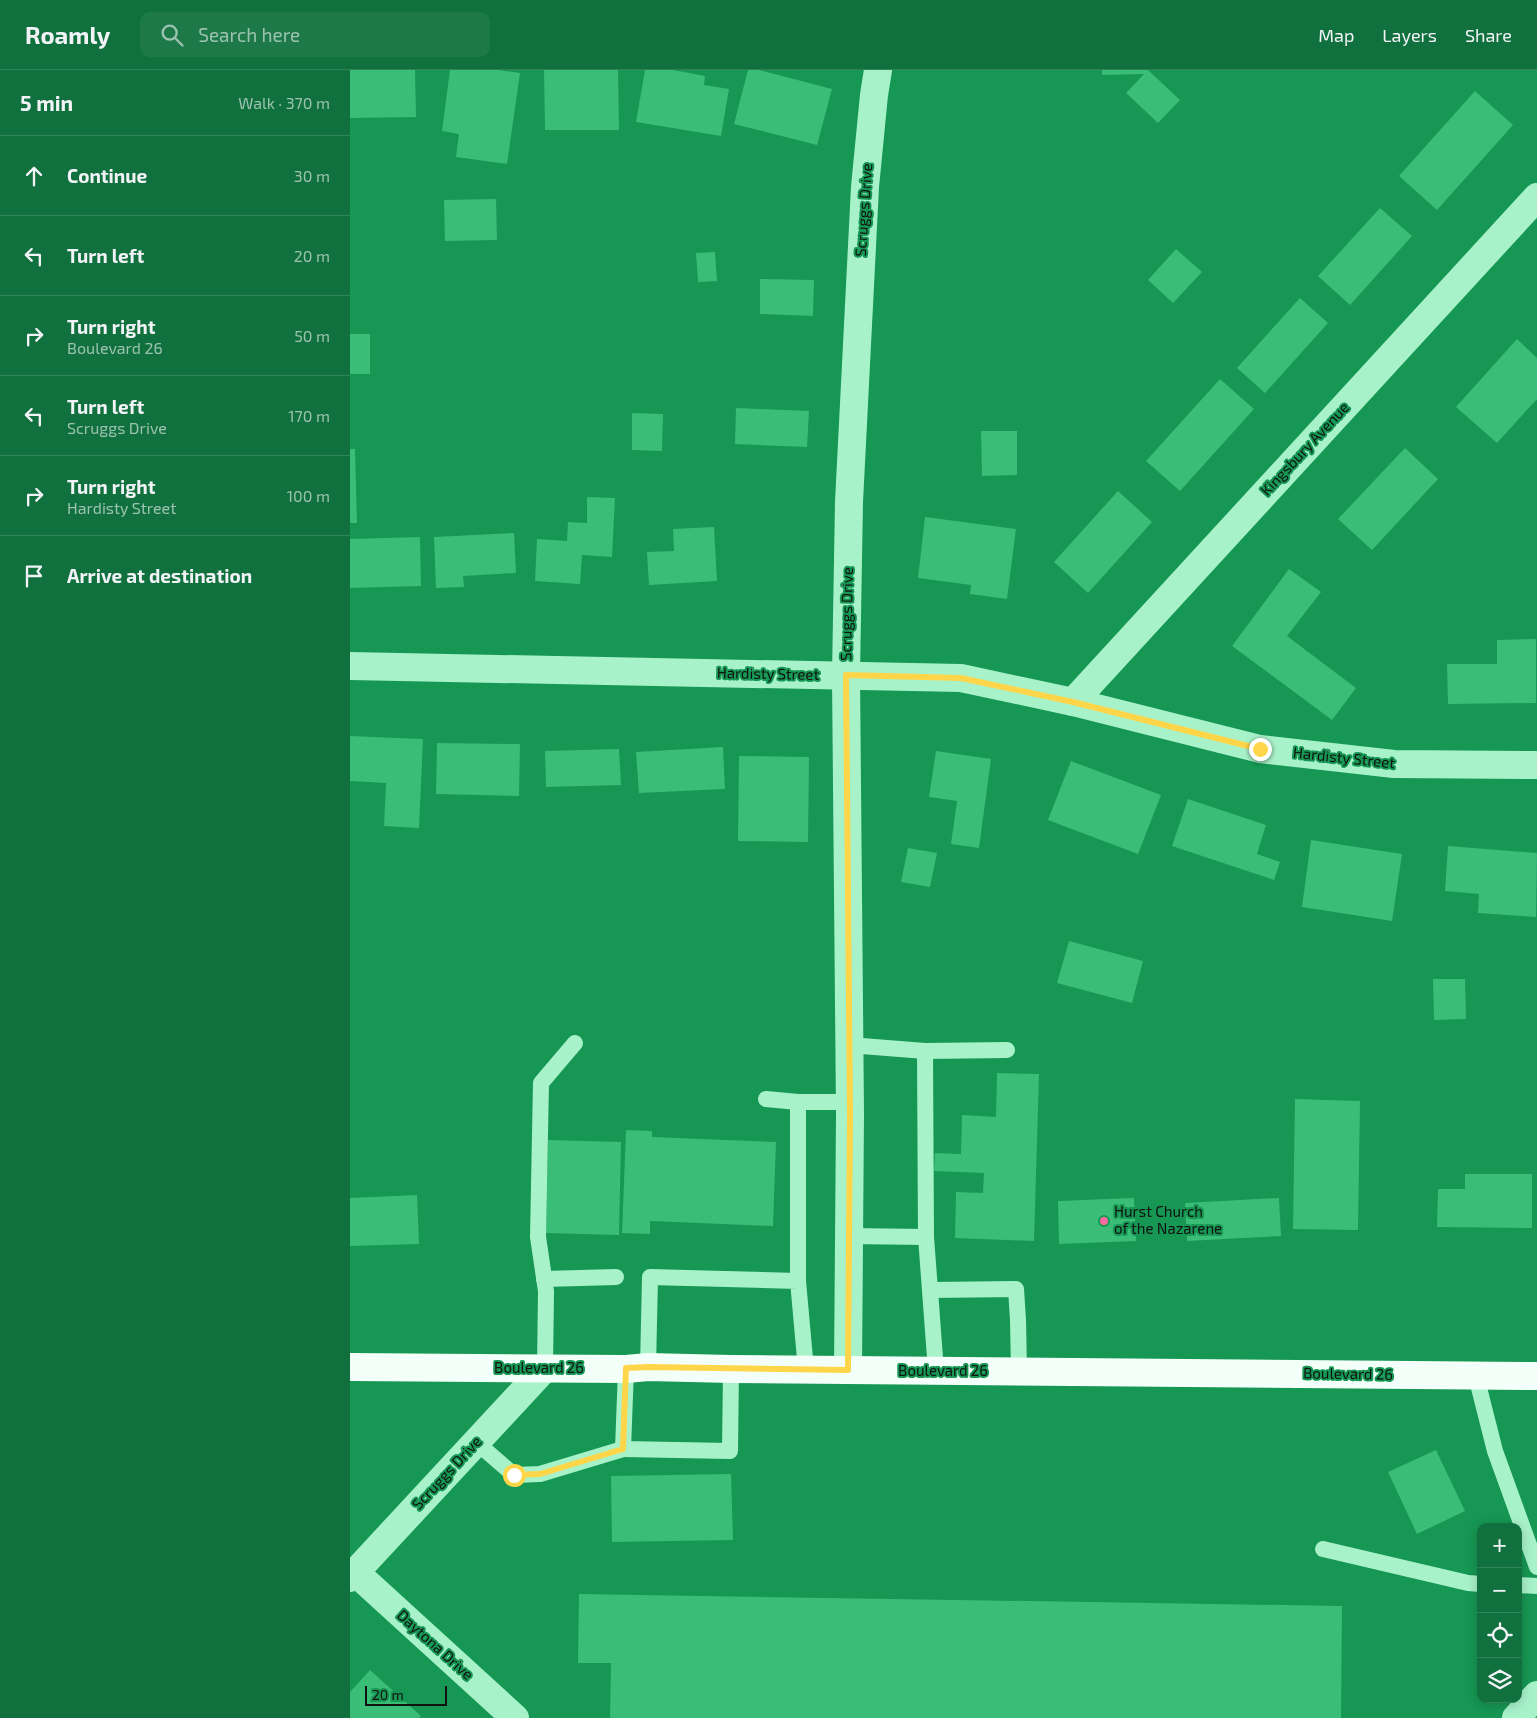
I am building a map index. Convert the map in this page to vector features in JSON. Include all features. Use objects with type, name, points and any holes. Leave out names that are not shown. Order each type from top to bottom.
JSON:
[{"type":"main road","name":"Boulevard 26","points":[[350,1367],[1537,1376]]},
{"type":"street","name":"Scruggs Drive","points":[[848,1370],[850,1102],[846,675],[849,502],[865,187],[878,70]]},
{"type":"street","name":"Kingsbury Avenue","points":[[1073,702],[1537,197]]},
{"type":"street","name":"Hardisty Street","points":[[350,666],[961,678],[1073,702],[1260,749],[1394,764],[1537,765]]},
{"type":"street","name":"Scruggs Drive","points":[[353,1575],[545,1368]]},
{"type":"street","name":"Daytona Drive","points":[[353,1575],[515,1718]]},
{"type":"street","points":[[1516,1718],[1537,1694]]},
{"type":"lane","points":[[545,1368],[546,1290],[538,1237],[541,1084],[574,1043]]},
{"type":"lane","points":[[849,1045],[925,1051],[1008,1050]]},
{"type":"lane","points":[[925,1051],[926,1237],[936,1371]]},
{"type":"lane","points":[[766,1099],[798,1102],[850,1102]]},
{"type":"lane","points":[[798,1102],[798,1281],[806,1370]]},
{"type":"lane","points":[[849,1236],[926,1237]]},
{"type":"lane","points":[[544,1279],[616,1277]]},
{"type":"lane","points":[[623,1449],[650,1277],[798,1281]]},
{"type":"lane","points":[[931,1290],[1016,1289],[1019,1371]]},
{"type":"lane","points":[[476,1442],[514,1475],[540,1474],[623,1449],[730,1451],[731,1369]]},
{"type":"lane","points":[[1476,1376],[1495,1451],[1537,1567]]},
{"type":"lane","points":[[1323,1549],[1477,1584]]},
{"type":"lane","points":[[1522,1585],[1537,1586]]},
{"type":"building","points":[[350,70],[415,70],[416,117],[350,118]]},
{"type":"building","points":[[450,70],[498,70],[520,73],[507,164],[456,157],[459,134],[442,131]]},
{"type":"building","points":[[544,70],[618,70],[619,130],[545,130]]},
{"type":"building","points":[[645,70],[673,70],[705,76],[704,85],[729,89],[721,136],[636,122]]},
{"type":"building","points":[[748,70],[759,70],[832,89],[817,145],[734,124]]},
{"type":"building","points":[[1102,70],[1148,70],[1180,100],[1158,123],[1126,93],[1144,74],[1102,75]]},
{"type":"building","points":[[1475,91],[1513,125],[1437,210],[1399,176]]},
{"type":"building","points":[[496,199],[497,240],[445,241],[444,200]]},
{"type":"building","points":[[1380,208],[1412,236],[1350,305],[1318,276]]},
{"type":"building","points":[[1176,249],[1202,272],[1173,303],[1148,280]]},
{"type":"building","points":[[715,252],[717,281],[698,282],[696,253]]},
{"type":"building","points":[[760,279],[814,280],[813,316],[760,314]]},
{"type":"building","points":[[1300,298],[1328,323],[1265,393],[1237,368]]},
{"type":"building","points":[[350,334],[370,334],[370,374],[350,374]]},
{"type":"building","points":[[1517,339],[1537,358],[1537,399],[1497,443],[1456,407]]},
{"type":"building","points":[[1220,379],[1254,409],[1180,491],[1146,461]]},
{"type":"building","points":[[736,408],[809,411],[807,447],[735,444]]},
{"type":"building","points":[[632,413],[663,414],[662,451],[632,450]]},
{"type":"building","points":[[981,431],[1017,431],[1017,475],[982,476]]},
{"type":"building","points":[[1405,448],[1438,479],[1372,550],[1338,519]]},
{"type":"building","points":[[350,449],[355,449],[357,523],[350,523]]},
{"type":"building","points":[[1118,491],[1152,522],[1088,593],[1054,562]]},
{"type":"building","points":[[587,497],[615,498],[612,557],[582,555],[580,584],[535,581],[537,539],[567,541],[568,522],[587,523]]},
{"type":"building","points":[[925,517],[1016,529],[1007,599],[970,594],[971,585],[918,578]]},
{"type":"building","points":[[714,527],[717,581],[649,585],[647,552],[674,551],[673,529]]},
{"type":"building","points":[[514,533],[516,573],[463,576],[464,587],[436,588],[434,537]]},
{"type":"building","points":[[420,537],[421,586],[350,588],[350,539]]},
{"type":"building","points":[[1289,569],[1321,592],[1287,636],[1356,688],[1332,720],[1232,646]]},
{"type":"building","points":[[1536,639],[1536,703],[1448,704],[1447,664],[1497,664],[1497,640]]},
{"type":"building","points":[[350,736],[423,739],[419,828],[384,826],[386,783],[350,781]]},
{"type":"building","points":[[437,743],[520,744],[519,796],[436,794]]},
{"type":"building","points":[[723,747],[725,789],[639,793],[636,752]]},
{"type":"building","points":[[619,749],[621,785],[546,787],[545,751]]},
{"type":"building","points":[[936,751],[991,759],[979,848],[951,844],[957,801],[929,797]]},
{"type":"building","points":[[739,756],[809,757],[808,842],[738,841]]},
{"type":"building","points":[[1071,761],[1161,795],[1138,854],[1048,820]]},
{"type":"building","points":[[1188,799],[1266,825],[1257,854],[1280,862],[1274,880],[1172,846]]},
{"type":"building","points":[[1311,840],[1402,854],[1392,921],[1302,907]]},
{"type":"building","points":[[1448,846],[1537,853],[1536,917],[1478,913],[1479,894],[1445,891]]},
{"type":"building","points":[[908,848],[937,853],[930,887],[901,882]]},
{"type":"building","points":[[1069,941],[1143,961],[1132,1003],[1057,983]]},
{"type":"building","points":[[1433,979],[1465,979],[1466,1019],[1434,1020]]},
{"type":"building","points":[[997,1073],[1039,1074],[1034,1241],[955,1238],[956,1192],[983,1193],[984,1173],[934,1171],[935,1153],[961,1154],[962,1115],[996,1117]]},
{"type":"building","points":[[1295,1099],[1360,1101],[1358,1230],[1293,1229]]},
{"type":"building","points":[[626,1130],[652,1131],[652,1137],[776,1142],[773,1226],[650,1221],[650,1234],[622,1233]]},
{"type":"building","points":[[548,1140],[621,1142],[619,1235],[546,1233]]},
{"type":"building","points":[[1465,1174],[1532,1174],[1532,1228],[1437,1227],[1438,1189],[1465,1189]]},
{"type":"building","points":[[417,1195],[419,1244],[350,1246],[350,1198]]},
{"type":"building","points":[[1134,1198],[1136,1241],[1059,1244],[1058,1201]]},
{"type":"building","points":[[1279,1198],[1281,1236],[1187,1241],[1185,1203]]},
{"type":"building","points":[[1436,1450],[1465,1511],[1417,1534],[1388,1472]]},
{"type":"building","points":[[731,1474],[733,1540],[612,1542],[611,1476]]},
{"type":"building","points":[[579,1594],[1342,1606],[1341,1718],[610,1718],[611,1663],[578,1663]]},
{"type":"building","points":[[370,1670],[421,1716],[419,1718],[350,1718],[350,1692]]},
{"type":"place","name":"Hurst Church of the Nazarene","points":[[1104,1221]]},
{"type":"route","points":[[514,1475],[540,1474],[623,1449],[626,1368],[848,1370],[850,1114],[846,675],[961,678],[1073,702],[1260,749]]}]
